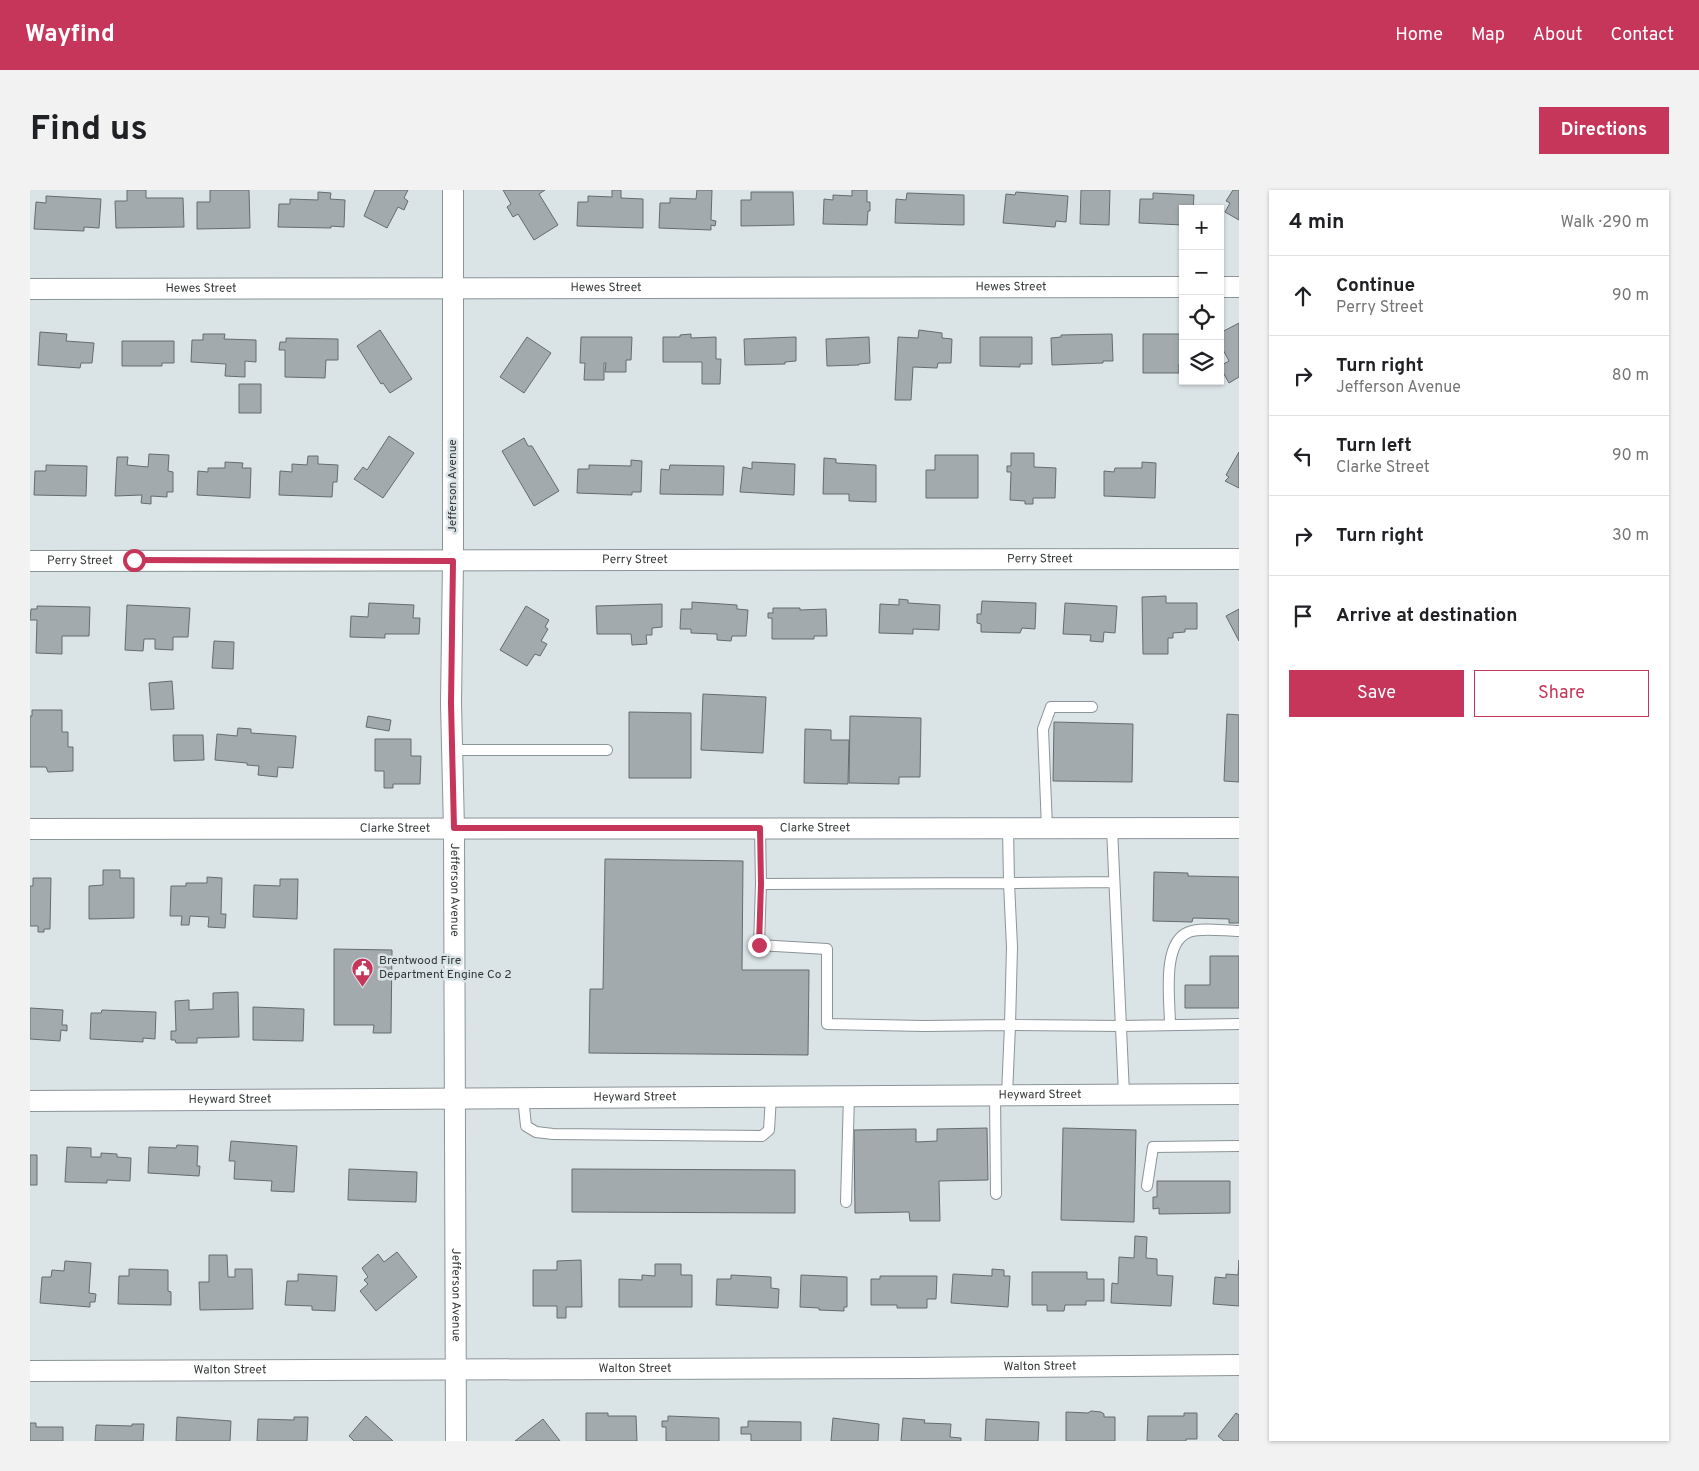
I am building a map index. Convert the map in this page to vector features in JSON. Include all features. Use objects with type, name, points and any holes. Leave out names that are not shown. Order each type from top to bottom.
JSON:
[{"type":"street","name":"Jefferson Avenue","points":[[453,190],[452,750],[454,828],[456,1441]]},
{"type":"street","points":[[1224,287],[1239,287]]},
{"type":"street","name":"Hewes Street","points":[[30,289],[1179,288]]},
{"type":"street","name":"Perry Street","points":[[30,561],[1239,559]]},
{"type":"street","name":"Clarke Street","points":[[30,829],[1239,828]]},
{"type":"street","name":"Heyward Street","points":[[30,1101],[1239,1094]]},
{"type":"street","name":"Walton Street","points":[[30,1371],[1239,1365]]},
{"type":"lane","points":[[1047,828],[1043,729],[1051,707],[1092,707]]},
{"type":"lane","points":[[452,750],[607,750]]},
{"type":"lane","points":[[760,828],[759,945],[827,949],[827,1024],[924,1026],[1239,1024]]},
{"type":"lane","points":[[996,1194],[1001,1095],[1010,1025],[1012,947],[1008,828]]},
{"type":"lane","points":[[1112,828],[1124,1094]]},
{"type":"lane","points":[[761,884],[1114,882]]},
{"type":"lane","points":[[1170,1025],[1169,961],[1173,948],[1188,932],[1200,930],[1239,931]]},
{"type":"lane","points":[[523,1097],[526,1126],[536,1132],[553,1134],[762,1136],[768,1130],[771,1096]]},
{"type":"lane","points":[[846,1202],[848,1096]]},
{"type":"lane","points":[[1148,1186],[1153,1147],[1239,1146]]},
{"type":"building","points":[[127,190],[146,190],[146,198],[183,198],[184,227],[116,228],[115,201],[127,201]]},
{"type":"building","points":[[210,190],[249,190],[250,228],[197,229],[197,202],[210,202]]},
{"type":"building","points":[[375,190],[408,190],[404,198],[408,201],[404,210],[398,207],[387,228],[364,216]]},
{"type":"building","points":[[503,190],[545,190],[539,194],[558,225],[534,240],[518,214],[513,217],[507,207],[511,204]]},
{"type":"building","points":[[612,190],[621,190],[621,198],[643,199],[643,228],[577,226],[578,202],[588,202],[588,196],[612,197]]},
{"type":"building","points":[[697,190],[712,190],[711,220],[716,221],[715,226],[711,225],[711,230],[659,228],[660,203],[670,203],[670,198],[696,199]]},
{"type":"building","points":[[852,190],[867,190],[867,202],[870,202],[870,211],[868,211],[867,225],[823,224],[824,199],[833,200],[833,195],[852,196]]},
{"type":"building","points":[[1081,190],[1110,190],[1109,225],[1080,224]]},
{"type":"building","points":[[1233,190],[1239,190],[1239,220],[1225,212],[1230,203],[1226,201]]},
{"type":"building","points":[[318,192],[331,193],[330,199],[345,200],[344,227],[278,227],[279,204],[290,204],[290,199],[318,200]]},
{"type":"building","points":[[751,192],[793,192],[794,225],[741,226],[741,200],[751,200]]},
{"type":"building","points":[[1016,192],[1068,196],[1066,222],[1056,221],[1055,227],[1003,223],[1006,194],[1015,195]]},
{"type":"building","points":[[907,193],[964,195],[964,225],[895,223],[896,199],[906,200]]},
{"type":"building","points":[[1153,193],[1194,195],[1193,205],[1179,205],[1179,225],[1139,223],[1140,199],[1153,199]]},
{"type":"building","points":[[46,196],[101,199],[99,228],[84,227],[84,231],[34,229],[36,202],[46,203]]},
{"type":"building","points":[[1239,323],[1239,377],[1229,383],[1224,374],[1224,364],[1229,361],[1224,352],[1224,331]]},
{"type":"building","points":[[380,330],[412,379],[390,393],[383,383],[381,384],[357,346]]},
{"type":"building","points":[[919,330],[942,333],[942,338],[952,339],[951,363],[938,363],[937,368],[913,367],[911,400],[895,400],[898,337],[918,338]]},
{"type":"building","points":[[40,332],[67,334],[66,341],[94,343],[92,363],[81,363],[80,368],[38,365]]},
{"type":"building","points":[[203,334],[225,334],[224,339],[256,340],[256,362],[245,361],[245,377],[225,376],[226,364],[191,362],[192,340],[203,340]]},
{"type":"building","points":[[691,334],[691,338],[716,337],[716,359],[721,359],[720,384],[702,384],[702,362],[663,362],[663,337],[680,337],[680,335]]},
{"type":"building","points":[[1112,334],[1113,361],[1052,365],[1051,338],[1061,337],[1061,335]]},
{"type":"building","points":[[1143,334],[1179,334],[1179,373],[1143,373]]},
{"type":"building","points":[[527,337],[551,353],[524,393],[500,377]]},
{"type":"building","points":[[581,337],[632,337],[631,360],[626,360],[626,372],[605,372],[606,363],[604,363],[604,380],[584,380],[585,363],[580,363]]},
{"type":"building","points":[[796,337],[796,361],[785,362],[785,364],[745,365],[744,339]]},
{"type":"building","points":[[869,337],[870,363],[827,366],[826,339]]},
{"type":"building","points":[[980,337],[1032,337],[1032,364],[1020,364],[1020,367],[980,366]]},
{"type":"building","points":[[286,338],[338,339],[338,360],[326,360],[325,378],[285,377],[285,350],[279,350],[280,342],[286,342]]},
{"type":"building","points":[[122,341],[174,341],[174,363],[162,363],[162,366],[122,366]]},
{"type":"building","points":[[239,384],[261,384],[261,413],[239,413]]},
{"type":"building","points":[[389,436],[414,453],[383,498],[354,479],[363,467],[367,470]]},
{"type":"building","points":[[524,438],[528,446],[532,446],[559,491],[534,506],[502,451]]},
{"type":"building","points":[[1239,452],[1239,488],[1225,481],[1229,477],[1226,475]]},
{"type":"building","points":[[1011,453],[1034,453],[1034,467],[1056,468],[1055,498],[1033,498],[1033,504],[1025,504],[1025,501],[1010,500],[1011,472],[1007,472],[1007,466],[1011,466]]},
{"type":"building","points":[[149,454],[169,455],[168,471],[173,472],[173,492],[167,492],[167,497],[151,496],[151,504],[141,503],[142,495],[115,496],[117,457],[128,457],[127,465],[148,467]]},
{"type":"building","points":[[935,455],[978,455],[978,498],[926,498],[926,470],[935,470]]},
{"type":"building","points":[[308,456],[318,456],[318,464],[338,465],[337,482],[333,482],[332,497],[279,495],[280,471],[292,472],[292,464],[307,465]]},
{"type":"building","points":[[824,458],[836,459],[836,463],[876,465],[876,502],[849,501],[849,494],[823,494]]},
{"type":"building","points":[[631,460],[642,461],[641,492],[632,492],[632,495],[577,493],[578,469],[589,469],[589,465],[631,466]]},
{"type":"building","points":[[225,462],[243,463],[242,468],[251,468],[250,498],[197,495],[198,471],[208,472],[208,468],[225,468]]},
{"type":"building","points":[[752,462],[795,464],[794,495],[740,492],[743,467],[752,469]]},
{"type":"building","points":[[1142,462],[1156,463],[1155,498],[1104,496],[1104,471],[1114,472],[1115,468],[1142,468]]},
{"type":"building","points":[[46,465],[87,466],[86,496],[34,495],[35,471],[46,471]]},
{"type":"building","points":[[670,465],[724,466],[723,495],[660,494],[661,469],[669,470]]},
{"type":"building","points":[[1166,596],[1166,603],[1197,603],[1197,629],[1185,629],[1185,632],[1173,633],[1173,638],[1168,638],[1168,654],[1143,654],[1142,597]]},
{"type":"building","points":[[899,599],[908,600],[908,603],[940,605],[939,630],[913,629],[913,634],[879,633],[880,604],[899,605]]},
{"type":"building","points":[[982,601],[1036,603],[1035,629],[1022,628],[1020,633],[981,632],[981,624],[977,623],[977,614],[981,614]]},
{"type":"building","points":[[692,602],[737,605],[737,609],[748,610],[746,636],[732,636],[731,641],[717,640],[717,634],[691,633],[691,629],[680,629],[681,609],[692,609]]},
{"type":"building","points":[[369,603],[414,605],[413,618],[420,618],[419,634],[385,634],[385,638],[350,637],[351,616],[368,617]]},
{"type":"building","points":[[1065,603],[1117,606],[1115,633],[1104,632],[1103,642],[1090,641],[1091,635],[1063,634]]},
{"type":"building","points":[[662,604],[662,627],[652,628],[652,635],[646,635],[647,644],[632,645],[631,634],[597,634],[596,606]]},
{"type":"building","points":[[127,605],[190,608],[188,637],[173,637],[173,650],[155,649],[155,639],[144,639],[143,651],[125,650]]},
{"type":"building","points":[[37,606],[90,607],[89,636],[62,636],[62,654],[36,653],[37,620],[30,620],[31,609],[37,609]]},
{"type":"building","points":[[526,606],[549,620],[545,627],[548,629],[541,641],[547,644],[540,656],[535,654],[527,666],[500,650]]},
{"type":"building","points":[[773,608],[826,609],[827,636],[814,636],[814,639],[772,639],[772,618],[768,618],[768,613],[773,613]]},
{"type":"building","points":[[1239,609],[1239,641],[1226,616]]},
{"type":"building","points":[[214,641],[234,642],[233,669],[212,668]]},
{"type":"building","points":[[172,681],[174,709],[151,710],[149,683]]},
{"type":"building","points":[[703,694],[766,697],[763,753],[701,750]]},
{"type":"building","points":[[32,710],[62,710],[62,732],[68,732],[68,747],[73,747],[73,771],[48,772],[46,767],[30,767],[30,716],[32,716]]},
{"type":"building","points":[[629,712],[691,713],[691,778],[629,778]]},
{"type":"building","points":[[1227,714],[1239,715],[1239,782],[1224,781]]},
{"type":"building","points":[[368,716],[391,720],[389,731],[366,727]]},
{"type":"building","points":[[850,716],[921,718],[920,777],[899,777],[899,784],[849,783]]},
{"type":"building","points":[[1054,722],[1133,724],[1132,782],[1053,781]]},
{"type":"building","points":[[238,728],[251,729],[251,733],[296,736],[293,768],[278,767],[277,777],[258,775],[259,766],[215,760],[217,734],[237,736]]},
{"type":"building","points":[[805,729],[831,730],[831,740],[849,740],[848,784],[804,783]]},
{"type":"building","points":[[173,735],[203,735],[204,760],[174,761]]},
{"type":"building","points":[[375,739],[411,739],[411,756],[421,756],[420,784],[393,784],[393,788],[384,788],[384,771],[375,771]]},
{"type":"building","points":[[605,859],[743,861],[742,970],[809,970],[808,1055],[589,1053],[590,989],[603,989]]},
{"type":"building","points":[[103,870],[120,870],[120,878],[134,878],[134,918],[89,919],[89,886],[103,885]]},
{"type":"building","points":[[1154,872],[1188,873],[1188,876],[1239,877],[1239,923],[1229,923],[1229,919],[1193,918],[1192,922],[1153,921]]},
{"type":"building","points":[[207,877],[222,878],[221,914],[226,914],[225,928],[208,927],[209,917],[190,916],[189,925],[181,925],[182,916],[170,916],[171,886],[186,886],[186,883],[207,883]]},
{"type":"building","points":[[33,878],[51,878],[50,929],[44,929],[44,932],[38,932],[38,926],[30,926],[30,886],[33,886]]},
{"type":"building","points":[[280,879],[298,879],[297,919],[253,917],[254,885],[280,886]]},
{"type":"building","name":"Brentwood Fire Department Engine Co 2","points":[[334,949],[392,950],[391,1033],[373,1033],[374,1025],[334,1025]]},
{"type":"building","points":[[1210,956],[1239,956],[1239,1008],[1185,1008],[1185,985],[1210,985]]},
{"type":"building","points":[[238,992],[239,1037],[197,1038],[197,1043],[176,1043],[175,1040],[171,1040],[171,1031],[176,1031],[175,1001],[189,1000],[189,1010],[213,1009],[213,993]]},
{"type":"building","points":[[253,1007],[304,1009],[303,1041],[253,1040]]},
{"type":"building","points":[[30,1008],[63,1010],[62,1025],[67,1025],[67,1031],[61,1030],[60,1041],[30,1039]]},
{"type":"building","points":[[102,1010],[156,1012],[155,1039],[143,1038],[143,1042],[90,1039],[91,1013],[101,1013]]},
{"type":"building","points":[[987,1128],[988,1180],[939,1181],[940,1221],[910,1221],[909,1212],[855,1213],[854,1130],[916,1129],[916,1142],[937,1141],[937,1129]]},
{"type":"building","points":[[1063,1128],[1136,1130],[1134,1222],[1061,1220]]},
{"type":"building","points":[[231,1141],[297,1146],[294,1192],[271,1191],[272,1181],[234,1179],[235,1161],[229,1161]]},
{"type":"building","points":[[177,1145],[198,1146],[197,1166],[200,1166],[199,1176],[148,1173],[149,1147],[176,1148]]},
{"type":"building","points":[[67,1147],[91,1148],[91,1157],[101,1157],[101,1153],[117,1154],[117,1157],[131,1158],[130,1181],[107,1180],[107,1183],[65,1182]]},
{"type":"building","points":[[30,1155],[37,1155],[37,1185],[30,1185]]},
{"type":"building","points":[[349,1169],[417,1172],[416,1202],[348,1200]]},
{"type":"building","points":[[572,1169],[795,1170],[795,1213],[572,1212]]},
{"type":"building","points":[[1157,1181],[1230,1181],[1230,1213],[1159,1214],[1159,1208],[1153,1209],[1153,1197],[1157,1197]]},
{"type":"building","points":[[1135,1236],[1147,1237],[1146,1258],[1157,1259],[1157,1275],[1173,1276],[1171,1306],[1111,1303],[1112,1283],[1118,1284],[1119,1257],[1134,1258]]},
{"type":"building","points":[[397,1252],[417,1277],[376,1311],[360,1291],[368,1284],[364,1280],[368,1277],[362,1268],[378,1254],[384,1262]]},
{"type":"building","points":[[209,1255],[227,1255],[228,1277],[235,1277],[235,1269],[252,1269],[253,1309],[200,1310],[199,1282],[209,1282]]},
{"type":"building","points":[[581,1260],[582,1307],[566,1307],[566,1318],[557,1318],[557,1306],[533,1306],[533,1270],[557,1270],[557,1261]]},
{"type":"building","points":[[1239,1260],[1239,1306],[1213,1304],[1215,1277],[1226,1278],[1226,1274],[1238,1275]]},
{"type":"building","points":[[65,1261],[91,1263],[89,1293],[96,1294],[95,1302],[90,1302],[90,1307],[40,1303],[42,1277],[51,1277],[52,1270],[64,1271]]},
{"type":"building","points":[[655,1264],[681,1264],[681,1275],[692,1275],[692,1307],[619,1307],[619,1279],[642,1280],[642,1275],[655,1276]]},
{"type":"building","points":[[129,1269],[168,1270],[168,1291],[171,1292],[171,1305],[118,1304],[119,1276],[129,1276]]},
{"type":"building","points":[[992,1269],[1004,1270],[1004,1276],[1010,1276],[1008,1307],[951,1303],[953,1274],[992,1276]]},
{"type":"building","points":[[1032,1272],[1087,1272],[1087,1279],[1104,1279],[1104,1301],[1086,1301],[1086,1305],[1065,1305],[1064,1311],[1047,1311],[1047,1305],[1032,1305]]},
{"type":"building","points":[[298,1274],[337,1276],[335,1311],[312,1310],[312,1306],[285,1305],[287,1281],[298,1281]]},
{"type":"building","points":[[731,1275],[771,1277],[771,1288],[779,1289],[778,1308],[716,1305],[717,1279],[731,1279]]},
{"type":"building","points":[[801,1275],[847,1277],[847,1307],[844,1307],[844,1311],[800,1307]]},
{"type":"building","points":[[880,1276],[937,1276],[936,1299],[927,1299],[927,1308],[897,1308],[897,1305],[871,1305],[871,1279],[880,1279]]},
{"type":"building","points":[[1091,1411],[1101,1412],[1104,1414],[1104,1417],[1115,1417],[1115,1441],[1066,1441],[1066,1412],[1088,1413]]},
{"type":"building","points":[[586,1413],[608,1413],[608,1416],[636,1416],[637,1441],[586,1441]]},
{"type":"building","points":[[1184,1413],[1197,1413],[1197,1439],[1186,1439],[1186,1441],[1147,1441],[1148,1416],[1184,1416]]},
{"type":"building","points":[[1236,1413],[1239,1415],[1239,1441],[1224,1441],[1218,1436]]},
{"type":"building","points":[[366,1416],[393,1441],[354,1441],[349,1436]]},
{"type":"building","points":[[668,1416],[719,1418],[719,1441],[666,1441],[666,1427],[662,1427],[662,1421],[668,1421]]},
{"type":"building","points":[[177,1417],[231,1421],[230,1441],[176,1441]]},
{"type":"building","points":[[294,1417],[308,1417],[307,1441],[257,1441],[258,1419],[294,1420]]},
{"type":"building","points":[[833,1418],[879,1424],[878,1441],[831,1441]]},
{"type":"building","points":[[903,1418],[925,1420],[924,1423],[951,1424],[950,1437],[961,1438],[961,1441],[901,1441]]},
{"type":"building","points":[[543,1419],[560,1441],[515,1441]]},
{"type":"building","points":[[986,1419],[1039,1422],[1038,1441],[985,1441]]},
{"type":"building","points":[[748,1421],[801,1422],[801,1441],[751,1441],[751,1434],[741,1434],[741,1427],[748,1427]]},
{"type":"building","points":[[30,1423],[36,1423],[36,1427],[63,1427],[63,1441],[30,1441]]},
{"type":"building","points":[[132,1424],[144,1424],[143,1441],[95,1441],[96,1425],[132,1426]]},
{"type":"place","name":"Brentwood Fire Department Engine Co 2","points":[[363,987]]},
{"type":"route","points":[[134,560],[453,561],[451,703],[454,828],[760,828],[759,945]]}]
